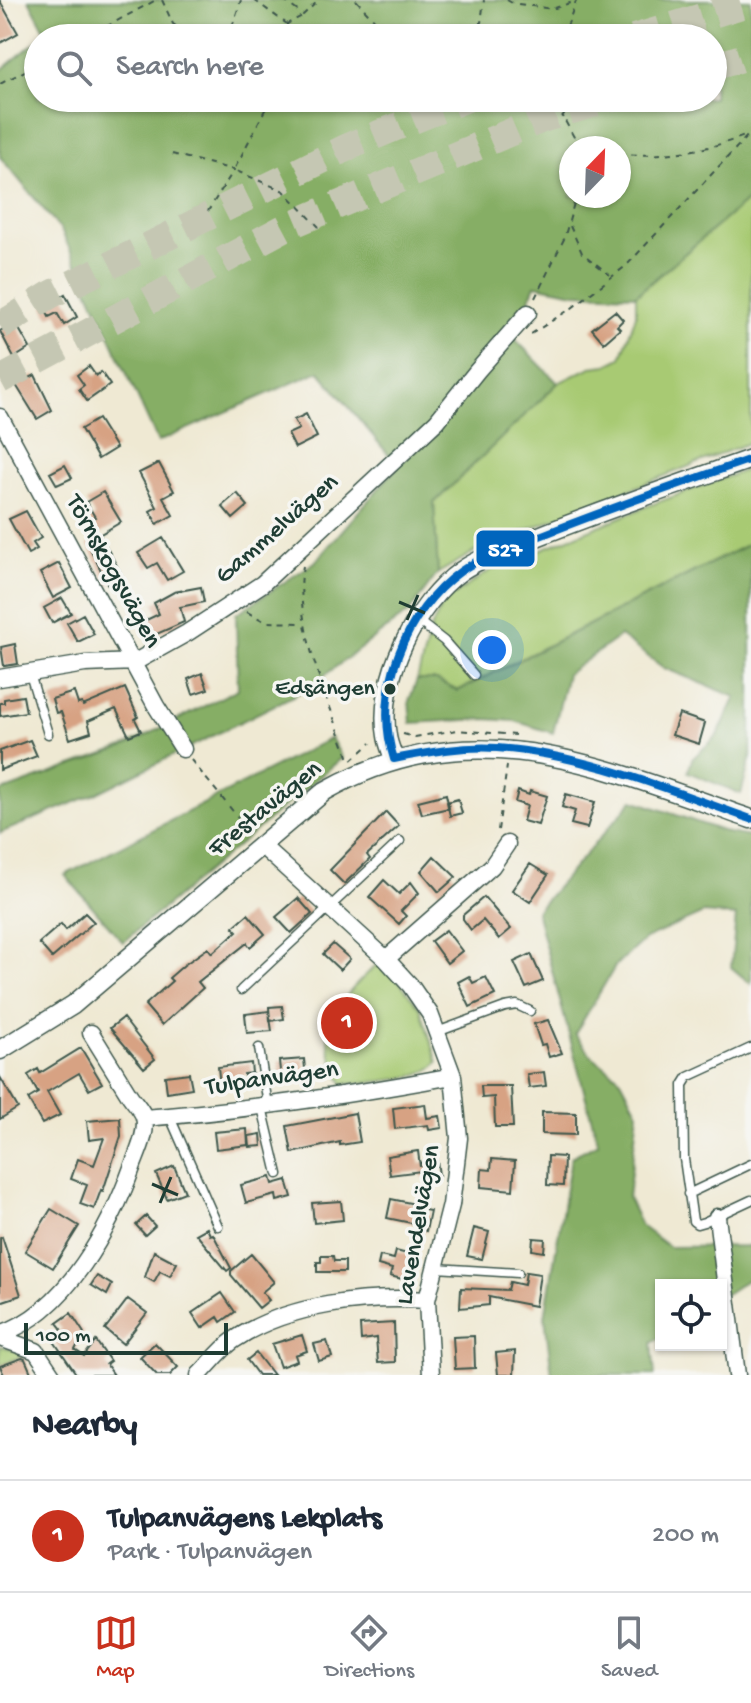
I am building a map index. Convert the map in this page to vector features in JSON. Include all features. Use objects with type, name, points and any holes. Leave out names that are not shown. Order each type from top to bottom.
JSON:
[{"type":"street","name":"Gammelvägen","points":[[0,678],[85,664],[135,662],[187,633],[262,584],[437,421],[528,313]]},
{"type":"street","name":"Törnskogsvägen","points":[[0,417],[135,662],[156,706],[183,749]]},
{"type":"street","points":[[394,759],[387,736],[386,706],[402,648],[417,619],[436,593],[463,570],[572,523],[751,459]]},
{"type":"street","name":"Frestavägen","points":[[0,1050],[73,1005],[325,791],[356,773],[394,759],[461,747],[525,750],[592,766],[751,819]]},
{"type":"street","points":[[386,959],[492,866],[507,844]]},
{"type":"street","name":"Lavendelvägen","points":[[261,845],[386,959],[410,985],[430,1014],[453,1076],[459,1138],[451,1205],[427,1300],[431,1375]]},
{"type":"street","points":[[0,1336],[46,1306],[83,1265],[104,1233],[120,1200],[141,1143],[144,1118],[91,1033]]},
{"type":"street","name":"Tulpanvägen","points":[[144,1118],[265,1106],[453,1076]]},
{"type":"street","points":[[717,1217],[737,1375]]},
{"type":"street","points":[[199,1375],[232,1342],[278,1319],[352,1299],[389,1297],[427,1300]]},
{"type":"street","points":[[0,1336],[36,1351],[52,1375]]},
{"type":"lane","points":[[417,619],[444,641],[474,675]]},
{"type":"lane","points":[[30,673],[48,734]]},
{"type":"lane","points":[[241,990],[400,841]]},
{"type":"lane","points":[[437,1032],[505,1007],[517,1005],[530,1011]]},
{"type":"lane","points":[[259,1048],[265,1106],[278,1174]]},
{"type":"lane","points":[[751,1048],[688,1077],[683,1085],[688,1194],[693,1221],[697,1224],[717,1217],[751,1200]]},
{"type":"lane","points":[[169,1116],[218,1226]]},
{"type":"lane","points":[[688,1194],[751,1164]]},
{"type":"lane","points":[[436,1268],[518,1273]]},
{"type":"path","points":[[111,24],[156,0]]},
{"type":"path","points":[[162,0],[173,24]]},
{"type":"path","points":[[233,24],[241,0]]},
{"type":"path","points":[[254,0],[287,24],[319,0]]},
{"type":"path","points":[[283,0],[303,15]]},
{"type":"path","points":[[356,0],[378,24]]},
{"type":"path","points":[[481,24],[484,0]]},
{"type":"path","points":[[507,0],[552,9],[577,0]]},
{"type":"path","points":[[568,24],[577,0]]},
{"type":"path","points":[[0,84],[24,71]]},
{"type":"path","points":[[208,211],[234,170],[264,112]]},
{"type":"path","points":[[558,112],[573,136]]},
{"type":"path","points":[[564,112],[564,119]]},
{"type":"path","points":[[631,155],[695,150],[725,144],[750,134]]},
{"type":"path","points":[[531,334],[572,308],[627,265],[750,134]]},
{"type":"path","points":[[172,154],[234,170],[284,191],[319,227]]},
{"type":"path","points":[[528,313],[569,224],[573,208]]},
{"type":"path","points":[[569,224],[582,253],[612,277]]},
{"type":"path","points":[[307,541],[299,588],[303,624],[350,762],[373,741],[402,733],[415,737],[457,730],[519,736]]},
{"type":"path","points":[[232,604],[266,622],[303,624]]},
{"type":"path","points":[[183,749],[261,845]]},
{"type":"path","points":[[507,844],[496,828],[509,757]]},
{"type":"green space","points":[[29,0],[751,0],[751,197],[636,295],[575,293],[535,285],[513,337],[558,383],[434,503],[438,573],[409,612],[305,690],[95,794],[0,833],[0,792],[124,747],[238,689],[236,614],[315,562],[398,466],[319,371],[158,442],[61,230],[0,157],[0,71],[24,51],[24,112],[727,112],[727,24],[42,24]]},
{"type":"green space","points":[[751,197],[751,442],[483,547],[438,573],[434,503],[558,383],[591,367],[607,365],[621,358],[636,315],[636,295]]},
{"type":"green space","points":[[751,468],[751,543],[457,691],[436,680],[417,680],[431,628],[444,602],[491,570]]},
{"type":"green space","points":[[751,543],[751,756],[741,794],[688,772],[692,759],[718,735],[736,697],[664,668],[620,636],[567,674],[553,733],[515,721],[485,719],[411,723],[409,701],[417,680],[436,680],[458,691]]},
{"type":"green space","points":[[331,738],[342,758],[123,942],[65,875]]},
{"type":"green space","points":[[633,800],[728,833],[751,837],[751,984],[731,967],[736,916],[703,913],[645,939],[616,965],[575,1034],[592,1056],[620,1078],[638,1112],[628,1198],[641,1226],[669,1247],[751,1246],[751,1277],[727,1293],[727,1279],[655,1279],[655,1341],[652,1343],[655,1375],[552,1375],[545,1317],[571,1157],[598,1143],[536,911]]},
{"type":"green space","points":[[382,960],[420,1008],[438,1062],[432,1068],[409,1077],[343,1084],[329,1048],[330,1026],[340,1004]]},
{"type":"green space","points":[[0,1346],[29,1353],[0,1366]]},
{"type":"building","points":[[0,1],[18,33],[0,43]]},
{"type":"building","points":[[65,294],[77,317],[64,325],[57,313],[49,317],[44,306]]},
{"type":"building","points":[[615,311],[623,320],[617,326],[620,329],[604,343],[592,329]]},
{"type":"building","points":[[15,322],[30,348],[14,358],[0,331]]},
{"type":"building","points":[[89,366],[96,376],[101,372],[110,385],[87,401],[79,389],[84,385],[77,375]]},
{"type":"building","points":[[35,375],[52,410],[37,419],[16,385]]},
{"type":"building","points":[[306,414],[317,437],[295,448],[288,434],[299,429],[294,420]]},
{"type":"building","points":[[98,419],[116,448],[98,459],[81,429]]},
{"type":"building","points":[[159,463],[174,491],[163,497],[173,515],[157,524],[150,511],[157,507],[139,473]]},
{"type":"building","points":[[65,465],[72,478],[57,485],[50,473]]},
{"type":"building","points":[[103,492],[121,522],[97,536],[88,520],[95,517],[86,502]]},
{"type":"building","points":[[237,493],[248,506],[233,519],[222,506]]},
{"type":"building","points":[[26,511],[41,538],[33,543],[37,549],[28,554],[9,519]]},
{"type":"building","points":[[101,537],[123,577],[108,585],[88,544]]},
{"type":"building","points":[[163,538],[183,571],[167,580],[157,563],[148,568],[138,553]]},
{"type":"building","points":[[59,563],[72,588],[53,598],[40,573]]},
{"type":"building","points":[[201,587],[204,602],[180,607],[184,622],[150,637],[144,621],[159,614],[154,603],[174,592]]},
{"type":"building","points":[[62,598],[71,613],[52,623],[44,608]]},
{"type":"building","points":[[83,614],[94,634],[78,642],[67,623]]},
{"type":"building","points":[[15,644],[18,664],[4,666],[1,647]]},
{"type":"building","points":[[202,673],[208,689],[193,694],[188,679]]},
{"type":"building","points":[[125,688],[141,731],[129,736],[116,709],[88,721],[91,732],[70,739],[61,712],[56,713],[52,699],[74,692],[78,704],[82,703],[83,706]]},
{"type":"building","points":[[23,696],[26,712],[0,716],[0,703],[4,703],[4,699]]},
{"type":"building","points":[[679,714],[705,723],[699,744],[672,735]]},
{"type":"building","points":[[30,740],[37,756],[0,770],[0,751]]},
{"type":"building","points":[[518,791],[547,796],[538,825],[523,821],[527,806],[515,802]]},
{"type":"building","points":[[446,794],[449,808],[422,814],[418,801]]},
{"type":"building","points":[[566,794],[595,802],[587,828],[571,824],[575,811],[562,807]]},
{"type":"building","points":[[458,799],[462,813],[450,816],[447,802]]},
{"type":"building","points":[[386,812],[399,826],[367,855],[370,859],[344,884],[330,870]]},
{"type":"building","points":[[434,856],[456,877],[439,892],[421,871]]},
{"type":"building","points":[[530,864],[548,875],[530,902],[512,890]]},
{"type":"building","points":[[384,880],[399,894],[411,882],[419,893],[401,911],[406,916],[399,924],[369,897]]},
{"type":"building","points":[[484,897],[511,929],[499,939],[483,920],[471,930],[463,919],[463,915]]},
{"type":"building","points":[[298,898],[312,914],[291,933],[276,917]]},
{"type":"building","points":[[85,913],[94,922],[52,958],[39,943],[61,924],[66,930]]},
{"type":"building","points":[[248,914],[265,934],[250,947],[247,943],[198,982],[203,988],[162,1025],[145,1005],[172,981],[169,978],[184,965],[208,948],[212,953],[237,931],[233,927]]},
{"type":"building","points":[[446,930],[462,951],[447,963],[431,941]]},
{"type":"building","points":[[333,944],[350,959],[340,970],[323,954]]},
{"type":"building","points":[[531,954],[543,981],[526,988],[514,962]]},
{"type":"building","points":[[469,976],[473,983],[486,977],[495,995],[470,1007],[458,982]]},
{"type":"building","points":[[282,1006],[284,1019],[270,1021],[269,1007]]},
{"type":"building","points":[[269,1011],[272,1031],[247,1033],[245,1014]]},
{"type":"building","points":[[123,1018],[155,1059],[144,1068],[110,1028]]},
{"type":"building","points":[[548,1020],[562,1053],[549,1057],[534,1024]]},
{"type":"building","points":[[81,1048],[102,1083],[89,1090],[79,1073],[47,1092],[60,1115],[42,1124],[28,1099],[38,1093],[28,1075],[38,1069],[40,1073]]},
{"type":"building","points":[[304,1059],[306,1078],[281,1080],[279,1061]]},
{"type":"building","points":[[251,1063],[252,1073],[244,1074],[245,1084],[220,1086],[218,1067]]},
{"type":"building","points":[[544,1072],[546,1086],[529,1088],[527,1074]]},
{"type":"building","points":[[189,1073],[192,1088],[167,1092],[165,1076]]},
{"type":"building","points":[[0,1077],[18,1108],[0,1119]]},
{"type":"building","points":[[481,1086],[511,1086],[513,1127],[495,1127],[494,1097],[482,1098]]},
{"type":"building","points":[[425,1104],[427,1118],[440,1116],[442,1128],[429,1130],[428,1125],[395,1129],[393,1108]]},
{"type":"building","points":[[542,1112],[576,1113],[576,1135],[542,1134]]},
{"type":"building","points":[[355,1113],[360,1142],[340,1145],[340,1142],[292,1153],[287,1126]]},
{"type":"building","points":[[120,1118],[121,1136],[103,1191],[94,1209],[80,1204],[87,1185],[71,1179],[78,1159],[94,1165],[104,1138],[89,1140],[87,1121]]},
{"type":"building","points":[[247,1129],[248,1145],[216,1149],[214,1132]]},
{"type":"building","points":[[261,1134],[262,1146],[250,1147],[249,1136]]},
{"type":"building","points":[[418,1151],[420,1167],[420,1163],[437,1161],[439,1175],[422,1177],[421,1171],[390,1175],[387,1156]]},
{"type":"building","points":[[548,1156],[564,1157],[563,1186],[547,1185]]},
{"type":"building","points":[[492,1159],[515,1161],[513,1190],[481,1187],[482,1169],[491,1170]]},
{"type":"building","points":[[174,1166],[185,1192],[167,1199],[156,1174]]},
{"type":"building","points":[[271,1177],[273,1184],[287,1180],[292,1197],[277,1201],[276,1195],[246,1203],[241,1185]]},
{"type":"building","points":[[391,1199],[420,1205],[419,1209],[430,1211],[426,1231],[415,1229],[416,1224],[387,1218]]},
{"type":"building","points":[[341,1201],[343,1220],[314,1223],[312,1203]]},
{"type":"building","points":[[51,1209],[79,1226],[53,1268],[25,1251]]},
{"type":"building","points":[[146,1216],[155,1226],[145,1235],[136,1225]]},
{"type":"building","points":[[207,1228],[231,1268],[227,1271],[196,1234]]},
{"type":"building","points":[[474,1228],[489,1232],[482,1259],[467,1256]]},
{"type":"building","points":[[0,1238],[21,1295],[0,1302]]},
{"type":"building","points":[[533,1238],[545,1239],[544,1252],[532,1250]]},
{"type":"building","points":[[154,1251],[177,1263],[170,1276],[160,1271],[154,1282],[145,1277]]},
{"type":"building","points":[[396,1251],[411,1255],[410,1262],[413,1263],[406,1280],[390,1276],[392,1269],[378,1265],[380,1256],[394,1259]]},
{"type":"building","points":[[251,1254],[274,1282],[262,1292],[269,1300],[259,1308],[231,1275],[231,1271]]},
{"type":"building","points":[[321,1256],[333,1256],[334,1261],[345,1261],[345,1272],[317,1272],[317,1262],[321,1262]]},
{"type":"building","points":[[526,1272],[540,1274],[535,1306],[489,1297],[489,1305],[460,1308],[461,1288],[508,1290],[510,1282],[524,1285]]},
{"type":"building","points":[[97,1276],[112,1285],[107,1295],[91,1285]]},
{"type":"building","points":[[222,1293],[235,1312],[221,1322],[218,1317],[202,1328],[192,1313]]},
{"type":"building","points":[[128,1299],[147,1313],[123,1344],[105,1329]]},
{"type":"building","points":[[71,1313],[84,1333],[75,1350],[84,1356],[96,1341],[110,1361],[106,1364],[114,1375],[77,1375],[51,1337],[62,1329],[57,1323]]},
{"type":"building","points":[[394,1323],[395,1362],[378,1363],[376,1338],[361,1340],[360,1325]]},
{"type":"building","points":[[302,1335],[307,1351],[295,1355],[297,1361],[280,1367],[272,1344]]},
{"type":"building","points":[[474,1336],[475,1368],[455,1369],[453,1337]]},
{"type":"building","points":[[327,1341],[332,1357],[319,1361],[314,1344]]},
{"type":"building","points":[[155,1343],[178,1367],[170,1375],[157,1375],[140,1357]]},
{"type":"building","points":[[515,1351],[514,1375],[498,1375],[496,1353]]},
{"type":"building","points":[[256,1353],[273,1375],[258,1375],[247,1360]]},
{"type":"building","points":[[22,1358],[32,1375],[4,1375],[0,1366]]},
{"type":"tunnel","points":[[680,24],[751,2]]},
{"type":"tunnel","points":[[727,63],[751,55]]},
{"type":"tunnel","points":[[0,326],[50,295],[352,145],[433,112]]},
{"type":"tunnel","points":[[0,380],[288,226],[565,112]]},
{"type":"transit line","name":"527","points":[[394,759],[388,734],[387,707],[398,655],[424,608],[461,571],[502,550],[751,459]]},
{"type":"transit line","name":"527","points":[[394,759],[471,748],[530,752],[594,765],[751,819]]},
{"type":"place","name":"Edsängen","points":[[390,689]]},
{"type":"place","name":"Tulpanvägens Lekplats","points":[[347,1023]]}]
